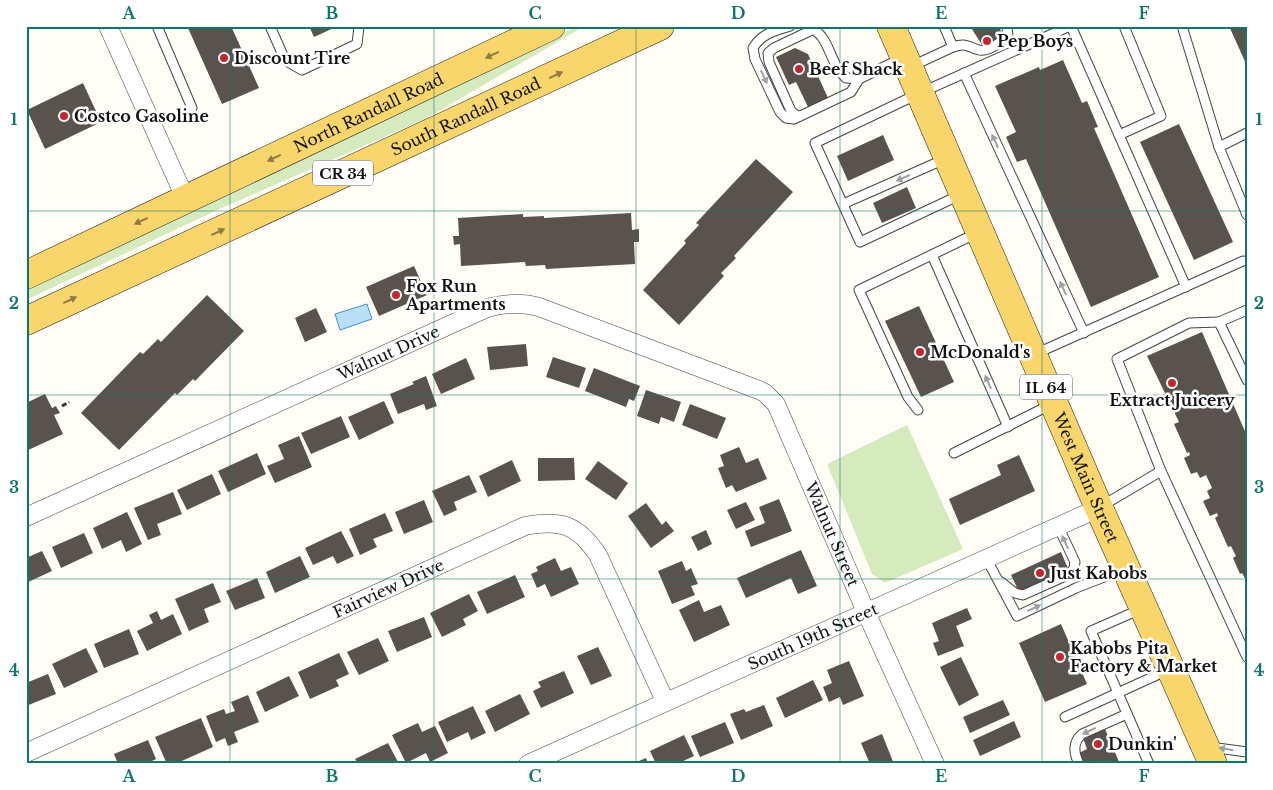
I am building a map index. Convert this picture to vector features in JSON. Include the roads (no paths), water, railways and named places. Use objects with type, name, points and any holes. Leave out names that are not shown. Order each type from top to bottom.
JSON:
[{"type":"main road","name":"North Randall Road","points":[[186,200],[551,26]]},
{"type":"main road","name":"South Randall Road","points":[[26,321],[660,26]]},
{"type":"main road","name":"West Main Street","points":[[891,26],[1099,508],[1209,755]]},
{"type":"main road","name":"CR 34","points":[[26,275],[186,200]]},
{"type":"street","points":[[108,26],[186,200]]},
{"type":"street","name":"Walnut Drive","points":[[26,517],[479,312],[504,303],[539,306],[759,390]]},
{"type":"street","name":"Walnut Street","points":[[759,390],[776,404],[783,418],[866,612],[935,764]]},
{"type":"street","name":"South 19th Street","points":[[528,764],[1099,508]]},
{"type":"street","name":"Fairview Drive","points":[[26,753],[525,526],[544,522],[563,524],[576,531],[589,542],[598,555],[665,701]]},
{"type":"lane","points":[[158,26],[192,108]]},
{"type":"lane","points":[[270,26],[285,60],[302,70],[357,44],[359,26]]},
{"type":"lane","points":[[790,26],[763,30],[753,48],[755,59],[780,112],[786,118],[794,119],[851,92],[859,79]]},
{"type":"lane","points":[[944,26],[953,47]]},
{"type":"lane","points":[[800,116],[791,111],[769,62],[768,53],[810,28],[822,37],[838,69],[846,78],[859,79],[962,44],[970,45],[978,50],[990,48],[1008,36],[1007,26]]},
{"type":"lane","points":[[963,194],[860,242],[815,143],[920,93],[1071,26],[1186,287]]},
{"type":"lane","points":[[1119,135],[1161,116],[1124,26]]},
{"type":"lane","points":[[1182,26],[1219,147],[1247,215]]},
{"type":"lane","points":[[964,74],[1084,333]]},
{"type":"lane","points":[[1219,147],[1247,132]]},
{"type":"lane","points":[[843,204],[948,158]]},
{"type":"lane","points":[[918,410],[908,397],[859,290],[979,232]]},
{"type":"lane","points":[[932,254],[1008,427]]},
{"type":"lane","points":[[1033,356],[1244,262]]},
{"type":"lane","points":[[1247,310],[1219,322],[1189,323],[1117,359],[1161,471],[1243,641],[1247,657]]},
{"type":"lane","points":[[1219,322],[1247,380]]},
{"type":"lane","points":[[954,454],[1054,404]]},
{"type":"lane","points":[[1099,508],[1161,471]]},
{"type":"lane","points":[[997,578],[1015,593],[1023,595],[1070,574],[1075,562],[1058,526]]},
{"type":"lane","points":[[986,558],[1017,616],[1076,588],[1126,569]]},
{"type":"lane","points":[[1070,574],[1076,588]]},
{"type":"lane","points":[[1143,608],[1091,631],[1149,764]]},
{"type":"lane","points":[[1065,717],[1171,669]]},
{"type":"lane","points":[[1079,764],[1074,754],[1078,737],[1127,714]]},
{"type":"lane","points":[[1209,755],[1247,752]]},
{"type":"water","points":[[367,304],[372,319],[340,330],[335,314]]},
{"type":"place","name":"Pep Boys","points":[[987,41]]},
{"type":"place","name":"Discount Tire","points":[[224,58]]},
{"type":"place","name":"Beef Shack","points":[[799,69]]},
{"type":"place","name":"Costco Gasoline","points":[[64,116]]},
{"type":"place","name":"Fox Run Apartments","points":[[396,295]]},
{"type":"place","name":"McDonald's","points":[[920,352]]},
{"type":"place","name":"Extract Juicery","points":[[1172,383]]},
{"type":"place","name":"Just Kabobs","points":[[1040,573]]},
{"type":"place","name":"Kabobs Pita Factory & Market","points":[[1060,657]]},
{"type":"place","name":"Dunkin'","points":[[1098,744]]}]
